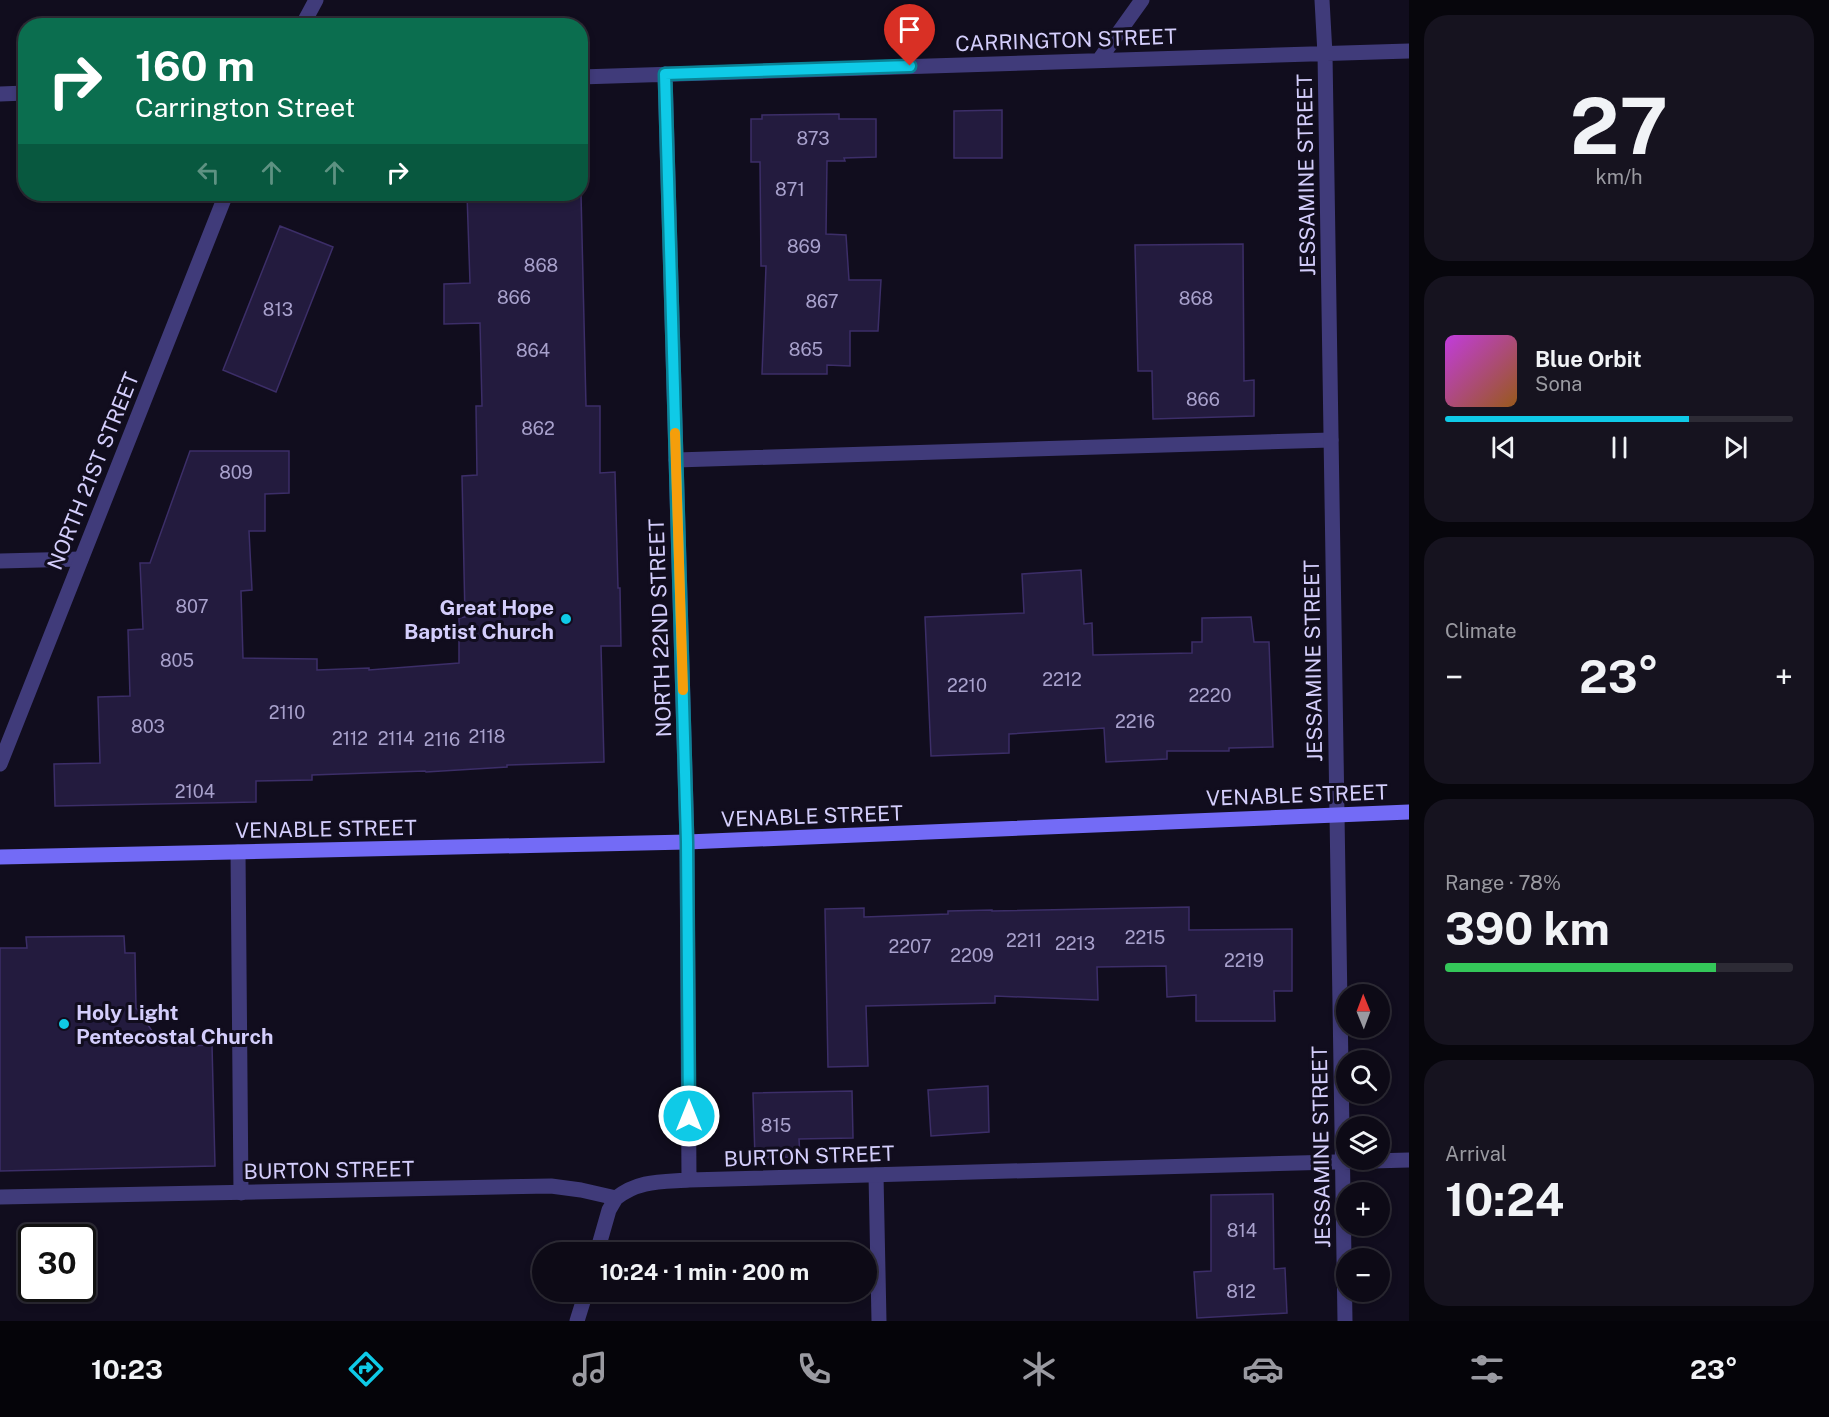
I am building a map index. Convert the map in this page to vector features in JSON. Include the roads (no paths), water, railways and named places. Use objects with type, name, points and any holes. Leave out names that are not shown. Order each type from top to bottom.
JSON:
[{"type":"street","points":[[306,18],[316,0]]},
{"type":"street","points":[[1099,60],[1142,0]]},
{"type":"street","name":"JESSAMINE STREET","points":[[1322,0],[1325,54],[1342,1116]]},
{"type":"street","name":"CARRINGTON STREET","points":[[588,77],[1409,51]]},
{"type":"street","name":"NORTH 22ND STREET","points":[[665,74],[687,842],[689,1180]]},
{"type":"street","points":[[0,94],[18,93]]},
{"type":"street","name":"NORTH 21ST STREET","points":[[0,764],[223,201]]},
{"type":"street","points":[[676,460],[1331,440]]},
{"type":"street","points":[[0,561],[81,559]]},
{"type":"street","name":"VENABLE STREET","points":[[0,857],[687,842],[1409,812]]},
{"type":"street","points":[[238,852],[241,1193]]},
{"type":"street","name":"BURTON STREET","points":[[1390,1161],[1409,1160]]},
{"type":"street","name":"BURTON STREET","points":[[0,1197],[551,1186],[616,1198],[627,1190],[644,1183],[689,1180],[1336,1162]]},
{"type":"street","name":"JESSAMINE STREET","points":[[1343,1170],[1345,1321]]},
{"type":"street","points":[[876,1175],[879,1321]]},
{"type":"street","points":[[600,1242],[609,1210],[616,1198]]},
{"type":"street","points":[[577,1321],[583,1302]]},
{"type":"place","name":"Great Hope Baptist Church","points":[[566,619]]},
{"type":"place","name":"Holy Light Pentecostal Church","points":[[64,1024]]}]
